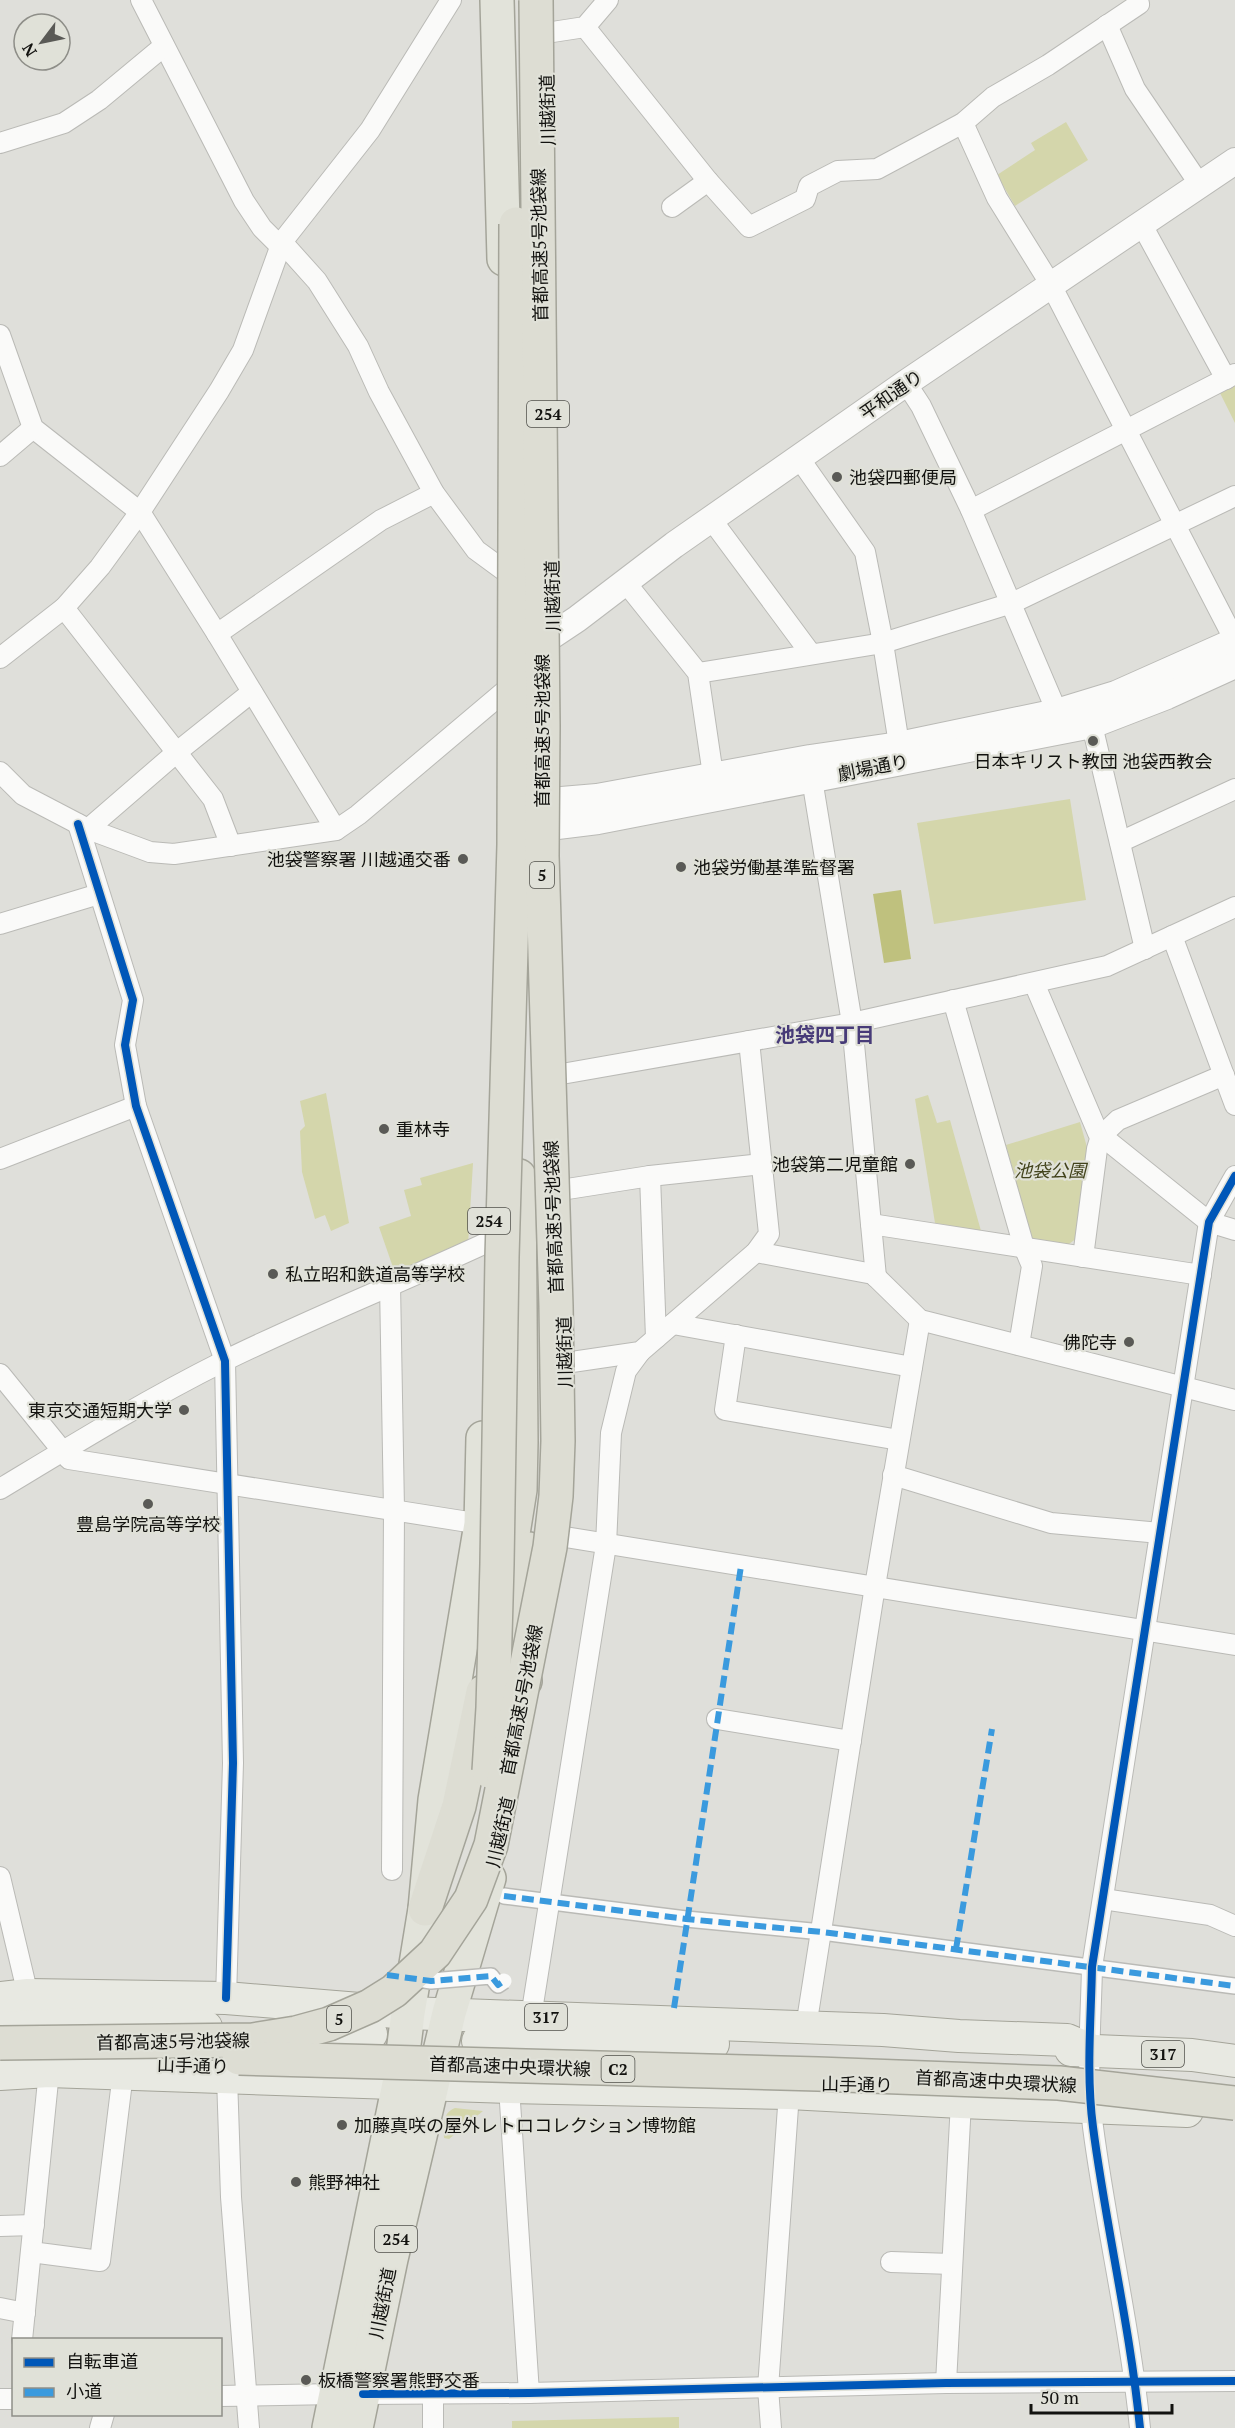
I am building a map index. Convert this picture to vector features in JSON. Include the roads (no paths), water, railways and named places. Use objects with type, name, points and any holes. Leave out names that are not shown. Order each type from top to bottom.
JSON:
[{"type":"highway","name":"川越街道","points":[[329,2428],[361,2394],[449,2013],[499,1845],[559,1536],[563,1498],[565,1363],[556,1075],[528,828],[505,761],[504,272],[498,0]]},
{"type":"highway","name":"首都高速5号池袋線","points":[[0,2044],[226,2042],[276,2037],[312,2029],[370,2006],[407,1981],[445,1941],[477,1887],[491,1845],[548,1558],[556,1496],[558,1441],[556,1317],[528,828],[516,0]]},
{"type":"highway","name":"首都高速5号池袋線","points":[[0,2037],[226,2036],[296,2026],[328,2016],[375,1991],[406,1966],[427,1944],[444,1921],[466,1882],[475,1857],[485,1798],[493,1708],[502,1257],[528,828],[543,726],[536,0]]},
{"type":"highway","name":"川越街道","points":[[356,2428],[408,2013],[425,1909],[435,1800],[481,1524],[488,1242],[528,828],[552,635],[545,0]]},
{"type":"highway","points":[[528,828],[537,1487],[533,1532],[514,1629],[528,1698]]},
{"type":"highway","points":[[425,1909],[459,1806],[475,1737],[520,1490],[528,828]]},
{"type":"highway","name":"首都高速中央環状線","points":[[0,2044],[818,2068],[1060,2079],[1235,2096]]},
{"type":"highway","name":"首都高速中央環状線","points":[[0,2049],[1059,2083],[1225,2110]]},
{"type":"main road","name":"317","points":[[14,1996],[226,1998],[408,2013],[806,2027],[1067,2040],[1090,2050]]},
{"type":"main road","name":"山手通り","points":[[0,2028],[120,2022],[371,2034]]},
{"type":"main road","name":"山手通り","points":[[478,2041],[1090,2050],[1192,2055],[1235,2061]]},
{"type":"main road","name":"山手通り","points":[[0,2063],[46,2061],[349,2070]]},
{"type":"main road","points":[[0,2074],[49,2070],[509,2088],[789,2093],[962,2102],[1091,2100],[1225,2110]]},
{"type":"main road","name":"山手通り","points":[[478,2074],[1065,2089],[1091,2100]]},
{"type":"street","points":[[141,0],[244,201],[262,228],[317,281],[358,346],[379,392],[434,493],[476,550],[506,572]]},
{"type":"street","points":[[0,658],[64,608],[100,567],[140,512],[243,350],[281,244],[370,130],[451,0]]},
{"type":"street","points":[[546,33],[585,27],[608,0]]},
{"type":"street","points":[[585,27],[708,181],[749,226],[804,200],[809,186],[838,171],[878,169],[963,123],[993,97],[1048,65],[1139,4],[1138,0]]},
{"type":"street","points":[[1107,25],[1135,89],[1200,185]]},
{"type":"street","points":[[0,143],[64,123],[99,100],[164,46]]},
{"type":"street","points":[[963,123],[997,198],[1052,285],[1235,641]]},
{"type":"street","name":"平和通り","points":[[552,635],[577,620],[674,544],[906,383],[1235,161]]},
{"type":"street","points":[[672,207],[708,181]]},
{"type":"street","points":[[971,510],[1231,376],[1142,225]]},
{"type":"street","points":[[0,335],[33,428],[140,512],[218,634],[336,830]]},
{"type":"street","points":[[906,383],[921,406],[971,510],[1057,712]]},
{"type":"street","points":[[0,456],[33,428]]},
{"type":"street","points":[[799,458],[865,552],[883,643],[900,754]]},
{"type":"street","points":[[218,634],[381,520],[434,493]]},
{"type":"street","points":[[698,673],[883,643],[1012,603],[1235,496]]},
{"type":"street","points":[[711,519],[811,654]]},
{"type":"street","points":[[626,583],[698,673],[713,775]]},
{"type":"street","points":[[64,608],[213,799],[231,846]]},
{"type":"street","name":"劇場通り","points":[[528,828],[609,819],[812,779],[1116,694],[1235,641]]},
{"type":"street","name":"劇場通り","points":[[528,828],[597,797],[713,775],[900,754],[1092,725],[1167,696],[1235,665]]},
{"type":"street","points":[[83,826],[252,692]]},
{"type":"street","points":[[0,772],[23,795],[83,826],[150,852],[174,854],[336,830],[358,815],[505,692]]},
{"type":"street","points":[[1092,725],[1145,949]]},
{"type":"street","points":[[812,779],[852,1023],[876,1277]]},
{"type":"street","points":[[1120,842],[1235,789]]},
{"type":"street","points":[[83,826],[99,894],[133,1000],[125,1045],[136,1106],[225,1361],[233,1763],[226,1998]]},
{"type":"street","points":[[0,924],[99,894]]},
{"type":"street","points":[[556,1075],[852,1023],[1107,966],[1235,908]]},
{"type":"street","points":[[1172,936],[1235,1105]]},
{"type":"street","points":[[1034,982],[1101,1136],[1209,1222],[1235,1230]]},
{"type":"street","points":[[953,1000],[1024,1247],[1032,1266],[1020,1345]]},
{"type":"street","points":[[531,2017],[606,1545],[611,1433],[626,1371],[640,1352],[756,1252],[769,1234],[749,1041]]},
{"type":"street","points":[[1083,1257],[1097,1149],[1101,1136],[1118,1120],[1224,1076]]},
{"type":"street","points":[[0,1159],[136,1106]]},
{"type":"street","points":[[561,1190],[650,1176],[762,1164]]},
{"type":"street","points":[[650,1176],[656,1338]]},
{"type":"street","points":[[1140,2428],[1136,2382],[1093,2126],[1090,2050],[1092,1967],[1209,1222],[1235,1176]]},
{"type":"street","points":[[871,1224],[1201,1275]]},
{"type":"street","points":[[0,1489],[184,1381],[390,1284],[488,1242]]},
{"type":"street","points":[[756,1252],[873,1274],[920,1320],[1235,1400]]},
{"type":"street","points":[[390,1284],[394,1510],[392,1870]]},
{"type":"street","points":[[806,2027],[874,1586],[920,1320]]},
{"type":"street","points":[[673,1324],[912,1367]]},
{"type":"street","points":[[736,1335],[725,1410],[899,1440]]},
{"type":"street","points":[[565,1363],[640,1352]]},
{"type":"street","points":[[0,1374],[69,1459],[481,1524]]},
{"type":"street","points":[[893,1475],[1051,1523],[1160,1533]]},
{"type":"street","points":[[559,1536],[1235,1645]]},
{"type":"street","points":[[717,1719],[851,1741]]},
{"type":"street","points":[[0,1877],[14,1996]]},
{"type":"street","points":[[504,1896],[686,1919],[822,1932],[1235,1986]]},
{"type":"street","points":[[1103,1899],[1210,1915],[1235,1926]]},
{"type":"street","points":[[387,1975],[431,1981],[491,1976],[498,1985],[504,1981]]},
{"type":"street","points":[[22,2338],[49,2070]]},
{"type":"street","points":[[31,2252],[100,2261],[123,2073]]},
{"type":"street","points":[[227,2077],[231,2197],[249,2428]]},
{"type":"street","points":[[509,2088],[529,2393]]},
{"type":"street","points":[[771,2428],[768,2388],[789,2093]]},
{"type":"street","points":[[946,2383],[962,2102]]},
{"type":"street","points":[[0,2226],[34,2225]]},
{"type":"street","points":[[891,2262],[952,2264]]},
{"type":"street","points":[[0,2308],[25,2313]]},
{"type":"street","points":[[222,2396],[529,2393],[946,2383],[1235,2381]]},
{"type":"street","points":[[433,2393],[433,2428]]},
{"type":"tunnel","points":[[378,2035],[478,2041]]},
{"type":"place","name":"池袋四郵便局","points":[[837,477]]},
{"type":"place","name":"日本キリスト教団 池袋西教会","points":[[1093,741]]},
{"type":"place","name":"池袋警察署 川越通交番","points":[[463,859]]},
{"type":"place","name":"池袋労働基準監督署","points":[[681,867]]},
{"type":"place","name":"重林寺","points":[[384,1129]]},
{"type":"place","name":"池袋第二児童館","points":[[910,1164]]},
{"type":"place","name":"私立昭和鉄道高等学校","points":[[273,1274]]},
{"type":"place","name":"佛陀寺","points":[[1129,1342]]},
{"type":"place","name":"東京交通短期大学","points":[[184,1410]]},
{"type":"place","name":"豊島学院高等学校","points":[[148,1504]]},
{"type":"place","name":"加藤真咲の屋外レトロコレクション博物館","points":[[342,2125]]},
{"type":"place","name":"熊野神社","points":[[296,2182]]},
{"type":"place","name":"板橋警察署熊野交番","points":[[306,2380]]},
{"type":"district","name":"池袋四丁目","points":[[825,1034]]},
{"type":"park label","name":"池袋公園","points":[[1050,1170]]}]
